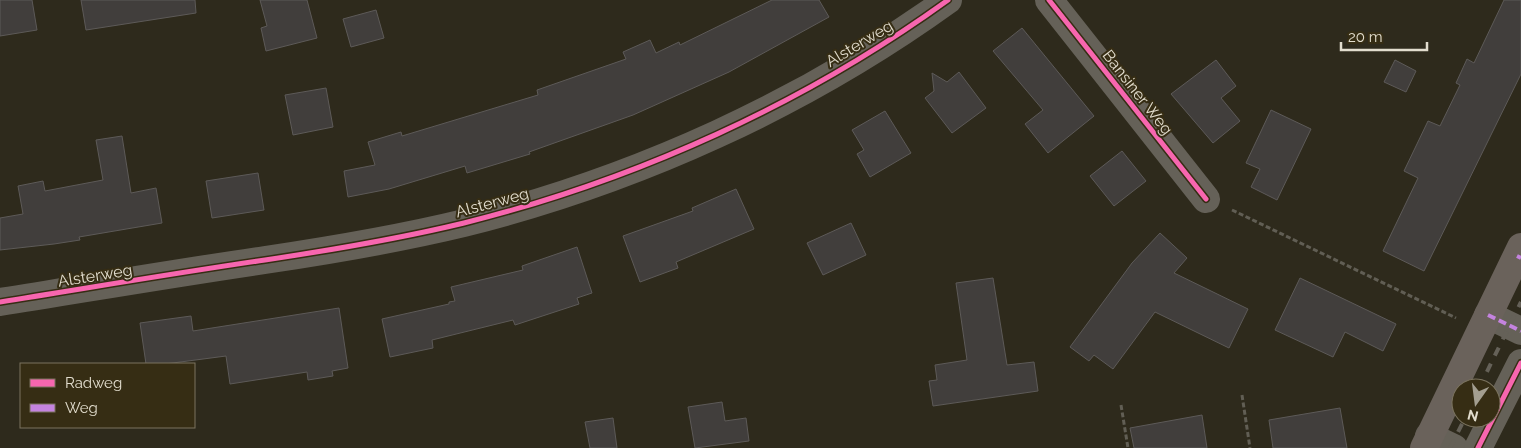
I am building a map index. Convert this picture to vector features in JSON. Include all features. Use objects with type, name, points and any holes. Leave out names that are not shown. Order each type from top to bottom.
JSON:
[{"type":"main road","points":[[1427,442],[1488,315],[1520,254]]},
{"type":"street","name":"Alsterweg","points":[[0,302],[391,239],[479,219],[551,198],[630,170],[735,126],[852,63],[948,0]]},
{"type":"street","name":"Bansiner Weg","points":[[1049,0],[1206,199]]},
{"type":"street","points":[[1488,315],[1521,331]]},
{"type":"street","points":[[1478,448],[1521,364]]},
{"type":"street","points":[[1427,442],[1454,448]]},
{"type":"path","points":[[1239,214],[1461,321]]},
{"type":"path","points":[[1242,395],[1250,448]]},
{"type":"path","points":[[1121,405],[1128,448]]},
{"type":"building","points":[[0,0],[32,0],[37,30],[0,36]]},
{"type":"building","points":[[81,0],[195,0],[196,13],[86,30]]},
{"type":"building","points":[[260,0],[307,0],[317,38],[266,51],[261,28],[267,26]]},
{"type":"building","points":[[772,0],[819,0],[829,17],[729,72],[633,115],[529,152],[530,154],[467,173],[465,166],[389,189],[348,197],[344,171],[375,165],[368,142],[401,132],[402,136],[538,95],[537,90],[626,59],[623,52],[650,40],[656,53],[679,42],[680,45]]},
{"type":"building","points":[[1504,0],[1521,0],[1521,74],[1424,271],[1383,251],[1418,178],[1404,171],[1428,121],[1440,126],[1460,85],[1456,83],[1467,59],[1474,63]]},
{"type":"building","points":[[376,10],[384,38],[351,47],[343,19]]},
{"type":"building","points":[[1022,28],[1094,116],[1048,153],[1025,124],[1043,110],[993,51]]},
{"type":"building","points":[[1216,60],[1236,86],[1221,98],[1240,121],[1213,143],[1171,94]]},
{"type":"building","points":[[1395,60],[1416,71],[1406,92],[1384,82]]},
{"type":"building","points":[[959,72],[986,108],[952,133],[925,98],[934,91],[932,73],[947,82]]},
{"type":"building","points":[[326,88],[333,127],[293,135],[285,95]]},
{"type":"building","points":[[1271,110],[1311,129],[1277,200],[1251,187],[1260,169],[1246,163]]},
{"type":"building","points":[[885,111],[911,153],[870,177],[857,154],[864,150],[852,130]]},
{"type":"building","points":[[122,136],[131,193],[156,188],[162,223],[79,237],[80,240],[0,250],[0,218],[23,214],[18,186],[43,181],[45,191],[103,180],[96,140]]},
{"type":"building","points":[[1122,151],[1146,181],[1114,206],[1090,176]]},
{"type":"building","points":[[258,173],[264,210],[212,218],[206,181]]},
{"type":"building","points":[[736,189],[754,229],[676,262],[678,268],[640,282],[623,236],[693,211],[692,208]]},
{"type":"building","points":[[851,223],[866,255],[823,275],[807,243]]},
{"type":"building","points":[[1160,233],[1187,258],[1174,273],[1248,309],[1229,348],[1155,312],[1113,369],[1094,355],[1089,361],[1070,347],[1132,263]]},
{"type":"building","points":[[577,247],[592,293],[577,298],[579,304],[515,325],[513,320],[432,340],[433,348],[390,357],[382,319],[449,304],[449,302],[455,301],[451,287],[523,270],[522,266]]},
{"type":"building","points":[[993,278],[1007,365],[1034,362],[1038,391],[933,406],[929,381],[937,380],[935,365],[967,360],[956,283]]},
{"type":"building","points":[[1300,278],[1396,324],[1383,351],[1345,332],[1333,357],[1275,330]]},
{"type":"building","points":[[339,308],[348,368],[332,371],[333,376],[308,380],[307,372],[230,384],[226,356],[173,363],[146,363],[140,323],[191,316],[193,331]]},
{"type":"building","points":[[722,402],[725,421],[746,418],[749,441],[695,448],[688,407]]},
{"type":"building","points":[[1340,408],[1347,448],[1273,448],[1269,420]]},
{"type":"building","points":[[1202,415],[1207,448],[1134,448],[1130,428]]},
{"type":"building","points":[[613,418],[617,448],[590,448],[585,422]]},
{"type":"railway","points":[[1484,378],[1521,302]]},
{"type":"railway","points":[[1450,448],[1460,428]]},
{"type":"marked path","points":[[1517,256],[1521,258]]},
{"type":"marked path","points":[[1488,315],[1521,331]]},
{"type":"cycle path","points":[[0,302],[365,244],[464,223],[592,185],[655,161],[777,105],[836,73],[893,38],[948,0]]},
{"type":"cycle path","points":[[1049,0],[1206,199]]},
{"type":"cycle path","points":[[1478,448],[1521,363]]}]
